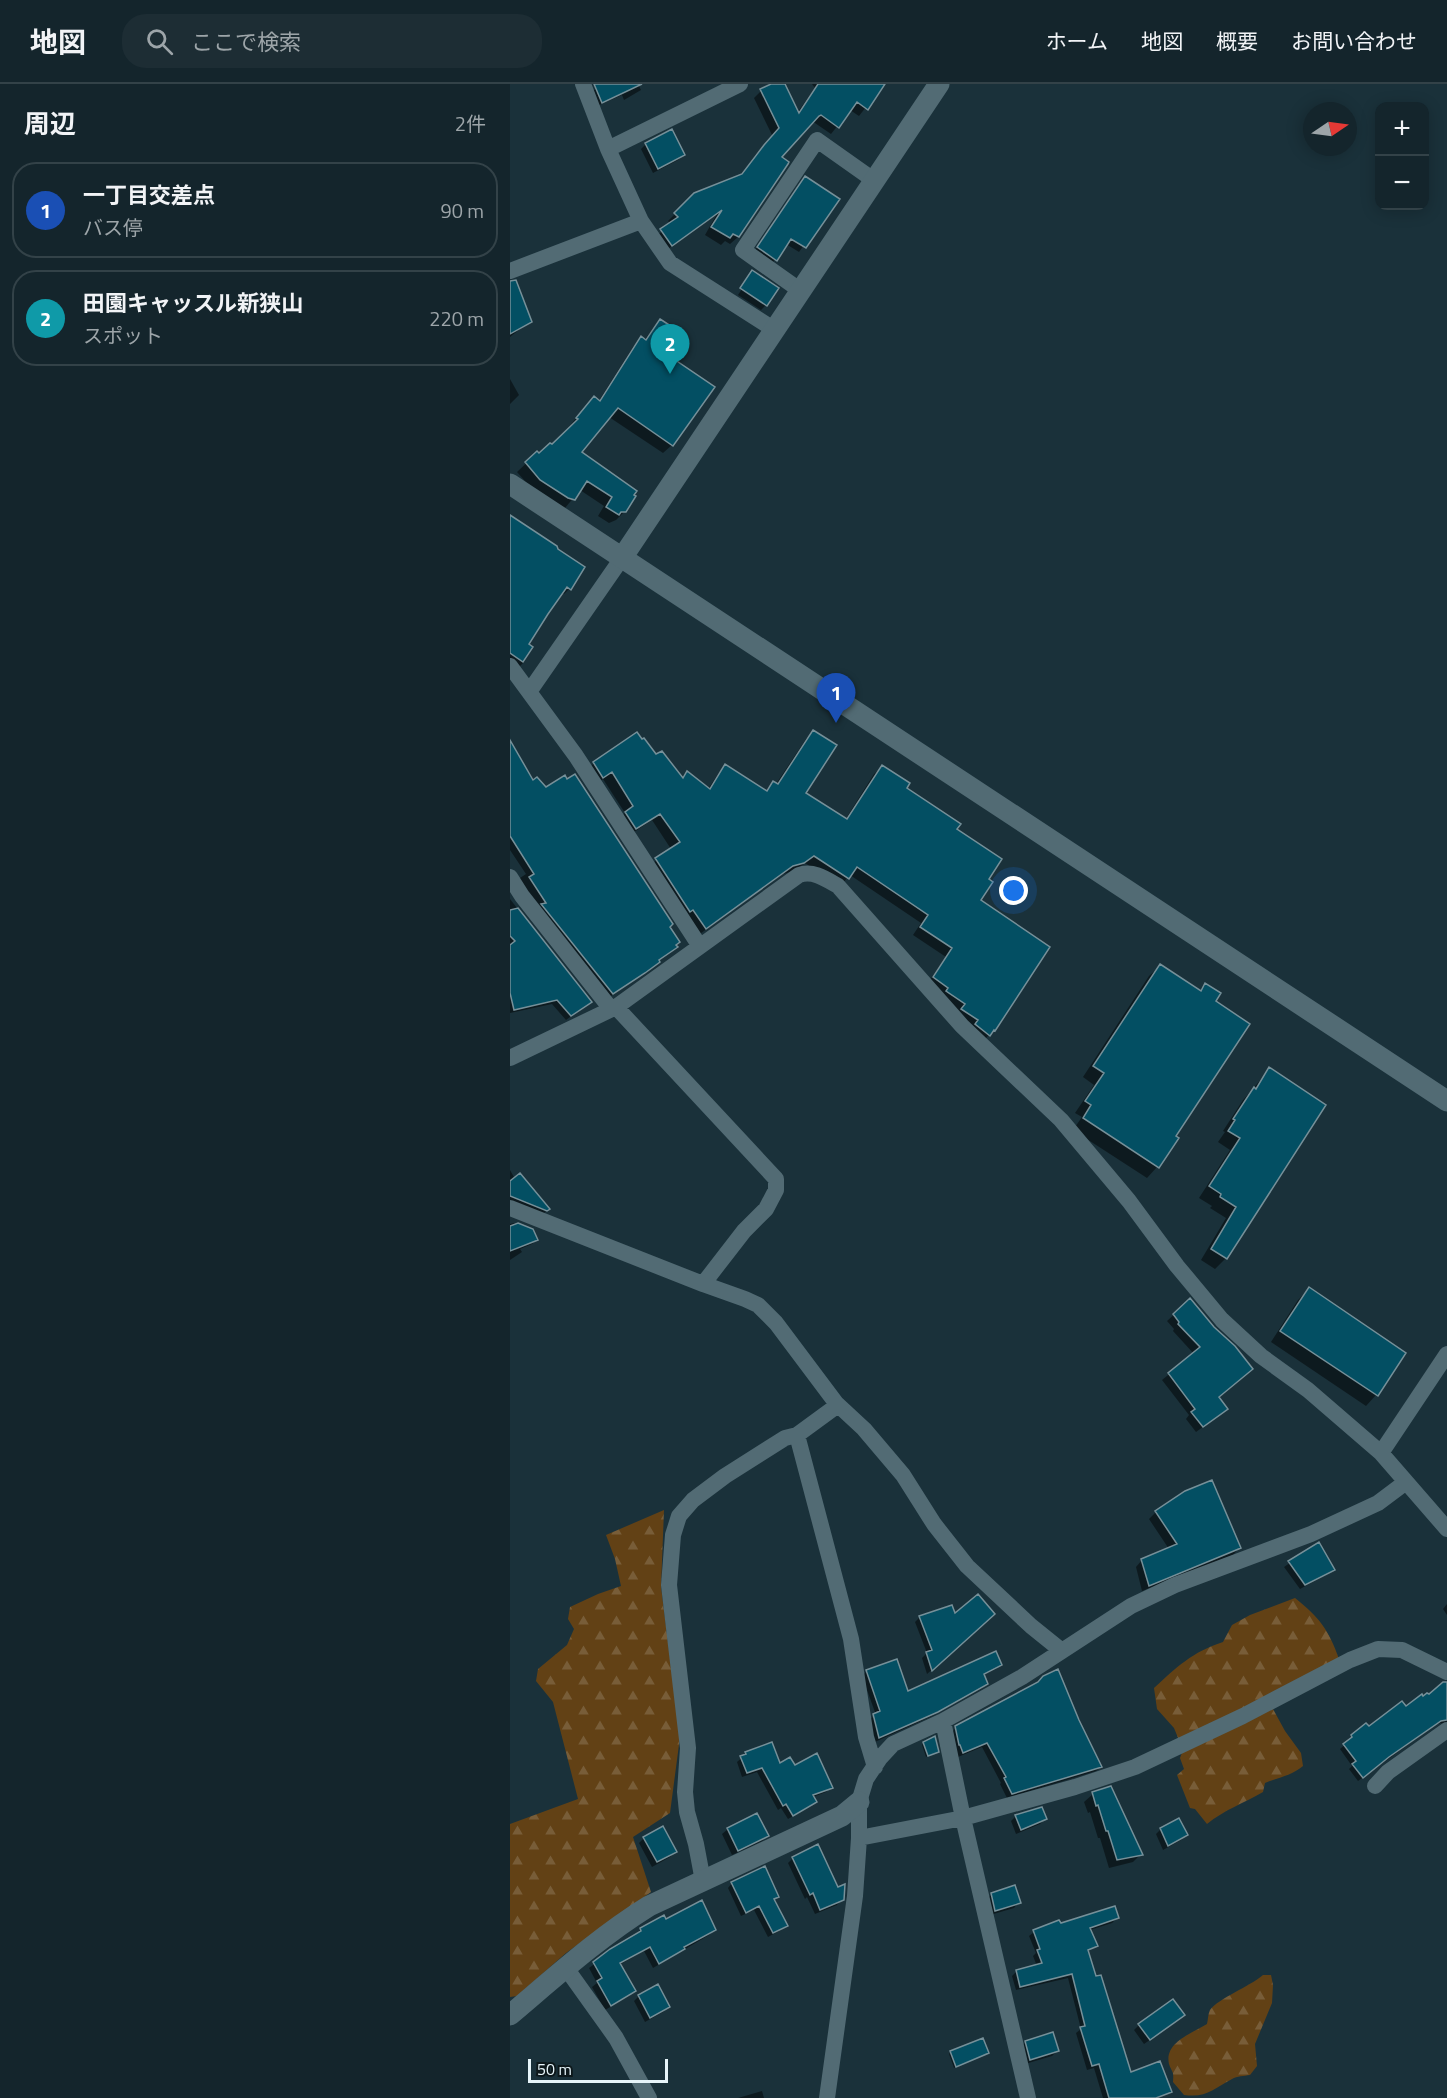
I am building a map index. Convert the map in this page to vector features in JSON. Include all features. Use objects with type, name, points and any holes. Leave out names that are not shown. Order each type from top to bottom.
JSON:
[{"type":"street","points":[[582,84],[608,149],[641,221],[670,263],[775,330]]},
{"type":"street","points":[[608,149],[740,84]]},
{"type":"street","points":[[529,692],[622,558],[939,84]]},
{"type":"street","points":[[801,291],[743,250],[817,140],[874,181]]},
{"type":"street","points":[[510,271],[641,221]]},
{"type":"street","points":[[510,484],[1447,1101]]},
{"type":"street","points":[[510,666],[576,756],[699,945]]},
{"type":"street","points":[[511,1051],[613,1008],[799,875],[806,873],[821,876],[838,886],[962,1026],[1062,1120],[1129,1200],[1177,1266],[1222,1320],[1261,1356],[1308,1390],[1381,1453],[1447,1529]]},
{"type":"street","points":[[510,877],[526,901],[613,1008],[776,1179],[776,1190],[766,1209],[744,1231],[703,1284]]},
{"type":"street","points":[[510,1209],[758,1305],[776,1323],[838,1405],[864,1429],[903,1475],[934,1524],[968,1566],[1031,1626],[1062,1651]]},
{"type":"street","points":[[1381,1453],[1447,1354]]},
{"type":"street","points":[[703,1881],[687,1812],[685,1792],[688,1748],[669,1585],[673,1535],[679,1516],[693,1500],[725,1476],[785,1438],[797,1435],[838,1405]]},
{"type":"street","points":[[797,1435],[851,1639],[866,1737],[875,1767]]},
{"type":"street","points":[[827,2098],[855,1896],[859,1802],[866,1779],[893,1744],[943,1721],[1022,1677],[1131,1606],[1167,1589],[1311,1534],[1378,1503],[1406,1482]]},
{"type":"street","points":[[859,1838],[963,1818],[1075,1787],[1135,1767],[1243,1716],[1350,1660],[1378,1649],[1402,1650],[1447,1672]]},
{"type":"street","points":[[943,1721],[963,1818],[1028,2098]]},
{"type":"street","points":[[1375,1786],[1388,1772],[1447,1730]]},
{"type":"street","points":[[510,2015],[566,1968],[649,1906],[842,1816],[859,1802]]},
{"type":"street","points":[[566,1968],[616,2038],[649,2098]]},
{"type":"green space","points":[[664,1510],[661,1587],[680,1737],[670,1813],[633,1837],[651,1892],[566,1953],[517,1996],[510,1997],[510,1824],[578,1799],[553,1702],[536,1681],[538,1669],[567,1645],[574,1629],[568,1619],[570,1607],[621,1586],[615,1559],[606,1535]]},
{"type":"green space","points":[[1295,1598],[1311,1611],[1322,1625],[1339,1659],[1267,1698],[1285,1731],[1301,1753],[1303,1766],[1265,1783],[1263,1792],[1207,1824],[1195,1809],[1190,1808],[1177,1775],[1184,1769],[1180,1758],[1183,1750],[1174,1728],[1157,1709],[1154,1688],[1194,1655],[1223,1642],[1232,1625],[1250,1615]]},
{"type":"green space","points":[[1263,1975],[1271,1975],[1272,2003],[1255,2044],[1257,2066],[1250,2075],[1234,2078],[1210,2092],[1192,2096],[1184,2095],[1173,2082],[1173,2073],[1169,2064],[1171,2050],[1181,2039],[1207,2024],[1209,2012],[1214,2006]]},
{"type":"building","points":[[594,84],[642,84],[602,103]]},
{"type":"building","points":[[771,84],[785,84],[799,113],[818,84],[885,84],[868,110],[857,102],[839,128],[821,115],[819,116],[782,157],[789,162],[788,164],[739,237],[733,234],[730,238],[711,227],[722,210],[672,246],[660,229],[678,217],[674,213],[694,193],[742,174],[779,128],[760,89]]},
{"type":"building","points":[[672,129],[685,155],[658,169],[645,143]]},
{"type":"building","points":[[805,176],[840,199],[806,248],[791,239],[777,261],[757,247]]},
{"type":"building","points":[[752,270],[779,288],[767,306],[740,288]]},
{"type":"building","points":[[516,280],[532,322],[510,334],[510,281]]},
{"type":"building","points":[[660,319],[683,334],[668,355],[715,387],[673,446],[618,408],[582,452],[637,491],[626,512],[621,512],[619,515],[606,507],[612,497],[587,481],[575,500],[568,498],[540,480],[525,462],[537,451],[539,453],[550,443],[552,444],[578,419],[576,418],[594,396],[600,401],[641,336],[646,340]]},
{"type":"building","points":[[510,515],[585,567],[571,590],[567,587],[548,614],[529,644],[533,647],[523,662],[510,653]]},
{"type":"building","points":[[813,730],[837,745],[806,793],[847,819],[882,765],[910,783],[907,788],[961,824],[957,829],[1002,859],[989,879],[993,882],[981,900],[1050,947],[990,1036],[975,1024],[978,1020],[961,1009],[965,1004],[946,991],[948,988],[933,977],[952,948],[920,927],[928,915],[857,867],[849,879],[814,856],[804,863],[793,866],[706,929],[693,910],[690,912],[655,858],[680,842],[660,814],[636,829],[625,812],[633,806],[612,772],[603,778],[593,762],[637,732],[656,754],[662,751],[683,778],[687,771],[710,789],[725,764],[767,791],[773,781],[778,784]]},
{"type":"building","points":[[510,740],[533,780],[537,777],[546,787],[565,775],[567,779],[575,774],[673,924],[670,927],[680,942],[676,945],[678,947],[613,994],[541,904],[546,903],[529,877],[534,874],[510,836]]},
{"type":"building","points":[[518,908],[592,1002],[571,1016],[557,1000],[514,1010],[510,993],[510,945],[515,941],[510,936],[510,910]]},
{"type":"building","points":[[1160,964],[1201,991],[1205,983],[1221,993],[1216,1001],[1250,1024],[1176,1136],[1179,1138],[1159,1168],[1083,1118],[1091,1105],[1085,1101],[1104,1073],[1093,1066]]},
{"type":"building","points":[[1269,1067],[1326,1105],[1227,1259],[1211,1249],[1236,1207],[1220,1197],[1221,1194],[1209,1186],[1240,1138],[1228,1131],[1235,1120],[1233,1119],[1254,1087],[1256,1089]]},
{"type":"building","points":[[520,1173],[550,1209],[547,1211],[510,1196],[510,1181]]},
{"type":"building","points":[[518,1223],[533,1229],[538,1240],[510,1251],[510,1226]]},
{"type":"building","points":[[1309,1287],[1406,1353],[1378,1396],[1280,1331]]},
{"type":"building","points":[[1190,1298],[1214,1327],[1235,1346],[1253,1369],[1219,1397],[1228,1409],[1203,1427],[1191,1412],[1195,1409],[1168,1373],[1200,1347],[1178,1324],[1173,1314]]},
{"type":"building","points":[[1212,1480],[1241,1548],[1149,1586],[1141,1559],[1177,1544],[1155,1511],[1185,1491]]},
{"type":"building","points":[[1319,1542],[1335,1570],[1305,1585],[1288,1561]]},
{"type":"building","points":[[978,1594],[995,1614],[932,1671],[926,1652],[932,1650],[919,1616],[952,1605],[955,1613]]},
{"type":"building","points":[[996,1651],[1002,1665],[984,1674],[988,1684],[938,1712],[879,1738],[873,1714],[880,1711],[866,1670],[897,1659],[908,1691]]},
{"type":"building","points":[[1058,1669],[1102,1767],[1012,1794],[1004,1778],[1006,1777],[987,1743],[963,1753],[955,1726]]},
{"type":"building","points":[[1443,1682],[1447,1682],[1447,1720],[1441,1721],[1363,1778],[1352,1764],[1356,1761],[1343,1744],[1366,1723],[1369,1726],[1402,1701],[1406,1706],[1422,1694],[1423,1696],[1429,1694]]},
{"type":"building","points":[[935,1736],[939,1752],[928,1756],[923,1742]]},
{"type":"building","points":[[772,1742],[780,1763],[790,1757],[795,1765],[817,1753],[833,1788],[813,1795],[817,1802],[793,1816],[786,1804],[783,1806],[762,1768],[747,1773],[740,1756]]},
{"type":"building","points":[[1111,1786],[1143,1855],[1117,1860],[1092,1792]]},
{"type":"building","points":[[1042,1807],[1047,1819],[1021,1830],[1015,1815]]},
{"type":"building","points":[[757,1813],[769,1836],[738,1851],[727,1828]]},
{"type":"building","points":[[1179,1818],[1188,1835],[1168,1846],[1160,1828]]},
{"type":"building","points":[[663,1826],[677,1852],[657,1862],[643,1837]]},
{"type":"building","points":[[818,1844],[838,1887],[845,1884],[844,1900],[820,1910],[813,1893],[810,1895],[792,1857]]},
{"type":"building","points":[[765,1866],[779,1897],[774,1899],[788,1926],[773,1933],[759,1906],[746,1913],[731,1882]]},
{"type":"building","points":[[1015,1885],[1021,1903],[995,1911],[991,1893]]},
{"type":"building","points":[[702,1900],[716,1930],[659,1964],[650,1947],[620,1963],[636,1991],[611,2006],[597,1981],[602,1978],[593,1962],[641,1931],[640,1928],[664,1915],[666,1919]]},
{"type":"building","points":[[1115,1906],[1119,1918],[1090,1928],[1098,1946],[1088,1950],[1096,1976],[1101,1975],[1131,2072],[1160,2061],[1172,2092],[1156,2098],[1109,2098],[1099,2064],[1092,2066],[1080,2027],[1085,2026],[1072,1974],[1020,1987],[1016,1970],[1042,1963],[1033,1930],[1059,1920],[1061,1923]]},
{"type":"building","points":[[658,1984],[670,2007],[650,2018],[638,1995]]},
{"type":"building","points":[[1173,1999],[1185,2015],[1150,2040],[1138,2024]]},
{"type":"building","points":[[1053,2032],[1059,2051],[1030,2060],[1025,2041]]},
{"type":"building","points":[[983,2038],[989,2053],[956,2067],[950,2051]]},
{"type":"place","name":"田園キャッスル新狭山","points":[[670,374]]},
{"type":"place","name":"一丁目交差点","points":[[836,723]]}]
